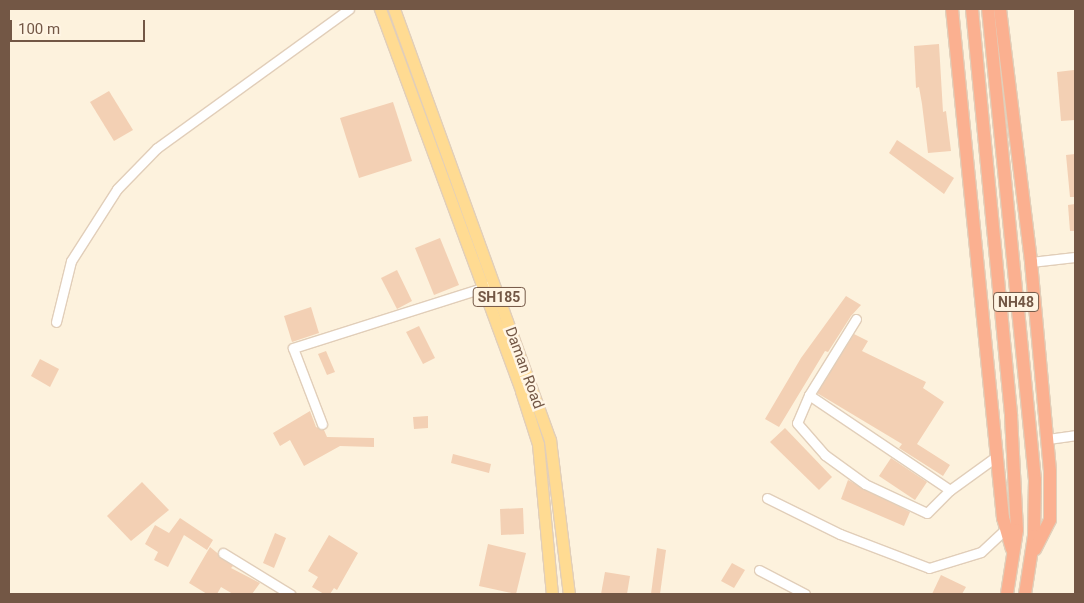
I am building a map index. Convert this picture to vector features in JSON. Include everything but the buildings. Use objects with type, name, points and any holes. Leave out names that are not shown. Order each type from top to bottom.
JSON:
[{"type":"highway","points":[[952,9],[997,456],[1006,529],[1013,553]]},
{"type":"highway","name":"NH48","points":[[972,9],[1011,416],[1016,530],[1007,594]]},
{"type":"highway","name":"NH48","points":[[988,9],[1035,480],[1031,558],[1025,594]]},
{"type":"highway","points":[[1000,9],[1031,262],[1048,439],[1050,520],[1031,558]]},
{"type":"main road","points":[[380,9],[538,444],[552,594]]},
{"type":"main road","name":"Daman Road","points":[[394,9],[550,440],[569,594]]},
{"type":"street","points":[[56,322],[71,261],[117,188],[157,148],[349,9]]},
{"type":"street","points":[[1031,262],[1075,257]]},
{"type":"street","points":[[322,424],[294,348],[494,284]]},
{"type":"street","points":[[856,319],[809,395],[797,423],[825,455],[865,484],[927,513],[950,490],[997,456]]},
{"type":"street","points":[[809,395],[950,490]]},
{"type":"street","points":[[1048,439],[1075,435]]},
{"type":"street","points":[[768,498],[840,534],[929,568],[982,552],[1006,529]]},
{"type":"street","points":[[223,553],[290,594]]},
{"type":"street","points":[[758,570],[805,594]]}]
